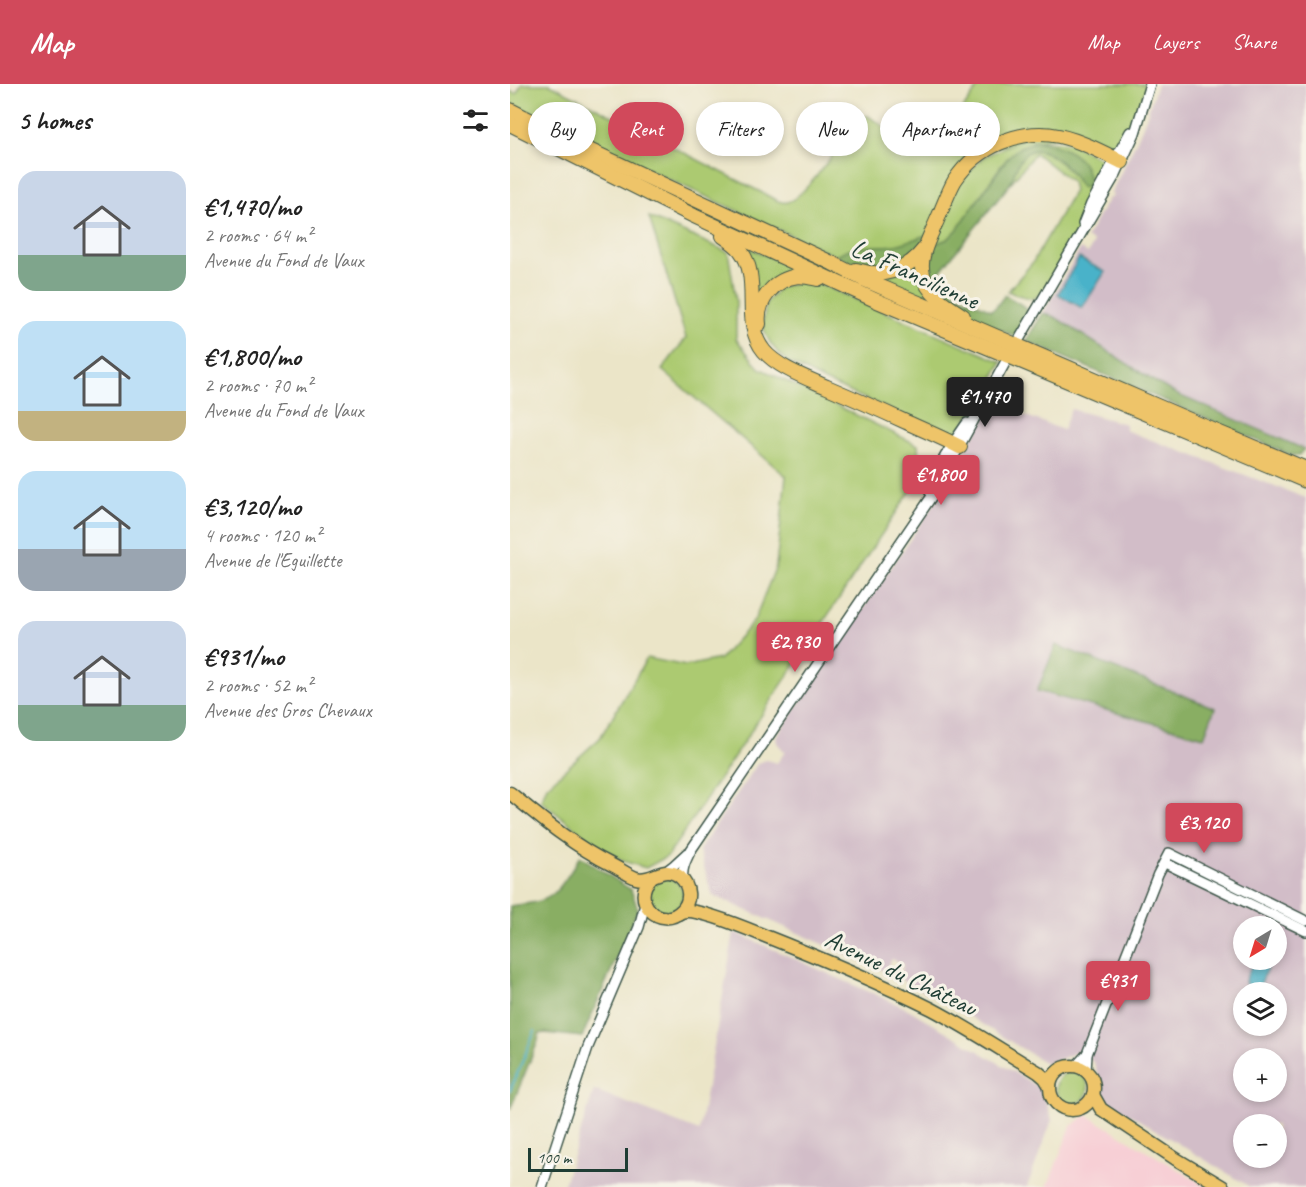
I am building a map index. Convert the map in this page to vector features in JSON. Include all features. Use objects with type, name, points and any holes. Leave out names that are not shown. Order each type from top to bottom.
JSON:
[{"type":"highway","name":"La Francilienne","points":[[510,110],[863,279],[1306,469]]},
{"type":"highway","name":"La Francilienne","points":[[510,124],[694,216],[875,300],[1306,481]]},
{"type":"highway","points":[[997,337],[946,305],[925,282],[921,267],[927,245],[955,182],[973,160],[997,143],[1029,135],[1050,135],[1078,142],[1119,161]]},
{"type":"highway","points":[[694,216],[734,244],[744,257],[750,273],[752,322],[758,341],[768,355],[787,368],[956,446]]},
{"type":"highway","points":[[832,263],[862,272],[893,272],[913,261],[927,245]]},
{"type":"highway","points":[[787,368],[768,349],[759,330],[758,319],[763,300],[774,286],[791,278],[808,277],[875,300]]},
{"type":"main road","points":[[510,794],[555,830],[637,888],[644,900],[651,912],[667,917],[678,914],[685,906],[688,896],[687,889],[676,875],[658,873],[645,886],[644,900]]},
{"type":"main road","points":[[591,855],[637,878],[652,877]]},
{"type":"main road","name":"Avenue du Château","points":[[688,896],[698,906],[739,926],[828,962],[932,1010],[1038,1072],[1050,1086]]},
{"type":"main road","name":"Avenue du Château","points":[[678,914],[684,911],[694,912],[739,926]]},
{"type":"main road","points":[[1082,1108],[1093,1095],[1093,1082],[1081,1070],[1065,1068],[1057,1073],[1050,1086],[1052,1097],[1059,1106],[1071,1110],[1082,1108],[1106,1116],[1223,1187]]},
{"type":"main road","name":"Avenue du Château","points":[[1038,1072],[1057,1073]]},
{"type":"main road","points":[[1093,1095],[1101,1109],[1130,1130]]},
{"type":"street","points":[[1020,338],[1081,234],[1091,204],[1119,161],[1150,84]]},
{"type":"street","points":[[683,881],[683,866],[691,850],[921,511],[937,471],[956,446],[1005,363]]},
{"type":"street","points":[[665,872],[691,850]]},
{"type":"street","points":[[1081,1070],[1158,874],[1169,853],[1306,921]]},
{"type":"street","points":[[1165,863],[1306,931]]},
{"type":"street","points":[[542,1187],[588,1047],[639,927],[644,900]]},
{"type":"street","points":[[639,927],[648,918],[657,915]]},
{"type":"shaded area","points":[[1157,84],[1306,84],[1305,449],[1177,394],[1055,317],[1043,313],[1080,249],[1088,253],[1094,242],[1086,238],[1113,195],[1111,193],[1137,140]]},
{"type":"shaded area","points":[[998,405],[1063,430],[1071,409],[1126,424],[1125,430],[1306,498],[1306,1187],[1250,1187],[1106,1100],[1094,1063],[1080,1051],[1047,1064],[954,1007],[900,979],[903,964],[892,959],[884,971],[712,895],[699,850],[758,763],[766,760],[777,763],[785,752],[777,743],[776,737],[945,488],[990,407]]},
{"type":"shaded area","points":[[734,932],[908,1009],[1042,1089],[1052,1120],[1027,1187],[563,1187],[594,1090],[699,1131]]},
{"type":"shaded area","points":[[1087,1115],[1207,1187],[1047,1187],[1071,1126]]},
{"type":"green space","points":[[522,84],[550,84],[585,102],[528,102],[528,112],[510,103],[510,91],[516,94]]},
{"type":"green space","points":[[980,84],[1147,84],[1138,112],[1120,147],[1115,151],[1070,135],[1000,146],[1000,102],[968,102]]},
{"type":"green space","points":[[596,108],[608,114],[608,151],[596,145]]},
{"type":"green space","points":[[868,116],[880,124],[880,156],[927,156],[930,158],[931,156],[976,156],[927,235],[895,245],[849,249],[836,256],[619,156],[684,156],[684,153],[778,201],[785,202],[800,193],[832,156],[868,156]]},
{"type":"green space","points":[[1022,139],[1070,143],[1107,162],[1075,236],[1042,293],[1033,299],[1008,291],[1033,262],[1074,191],[1072,182],[1035,153],[1010,184],[1017,165],[1025,153],[1036,150],[1051,155],[1080,186],[1083,163],[1062,148],[1042,142],[1002,164],[957,230],[948,239],[932,245],[956,187],[983,157],[1000,156],[1000,149]]},
{"type":"green space","points":[[1042,142],[1075,155],[1085,168],[1088,185],[1083,188],[1069,170],[1053,156],[1033,150],[1027,153],[1018,164],[1010,184],[938,274],[956,294],[991,310],[1005,295],[1021,304],[1027,316],[1016,337],[945,301],[926,272],[932,245],[948,239],[957,230],[1008,157],[1020,147]]},
{"type":"green space","points":[[649,217],[728,252],[736,301],[736,339],[759,368],[918,445],[920,479],[668,856],[646,868],[623,861],[594,843],[541,801],[547,786],[600,738],[647,658],[686,666],[720,659],[754,621],[776,566],[786,476],[662,370],[686,338]]},
{"type":"green space","points":[[927,235],[923,246],[902,264],[870,269],[836,256],[849,249],[895,245]]},
{"type":"green space","points":[[743,245],[797,269],[758,302]]},
{"type":"green space","points":[[917,262],[937,305],[879,279]]},
{"type":"green space","points":[[807,280],[1002,362],[976,407],[957,433],[950,436],[827,382],[790,363],[779,354],[765,333],[763,322],[767,302],[780,287]]},
{"type":"green space","points":[[1043,313],[1055,317],[1176,394],[1304,449],[1298,456],[1291,455],[1026,341]]},
{"type":"green space","points":[[1056,645],[1215,708],[1204,737],[1037,691]]},
{"type":"green space","points":[[580,856],[631,890],[638,909],[582,1037],[539,1034],[510,1110],[510,906],[548,898],[564,882]]},
{"type":"green space","points":[[666,878],[678,883],[683,895],[678,907],[666,912],[654,907],[649,895],[654,883]]},
{"type":"green space","points":[[1072,1072],[1083,1077],[1088,1088],[1083,1099],[1072,1104],[1061,1099],[1056,1088],[1061,1077]]},
{"type":"water","points":[[1079,258],[1105,272],[1082,308],[1058,294]]},
{"type":"water","points":[[1250,970],[1266,970],[1261,982],[1245,981]]},
{"type":"waterway","points":[[510,1091],[535,1031]]}]
